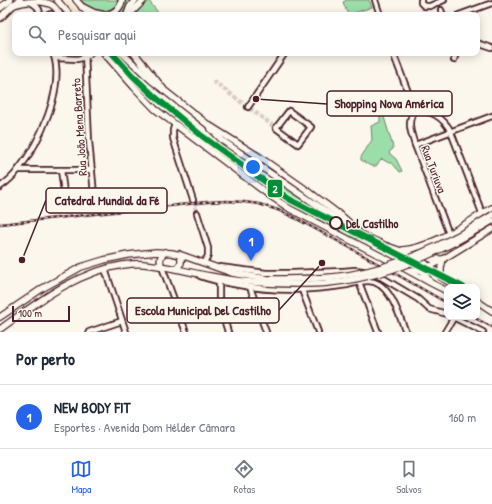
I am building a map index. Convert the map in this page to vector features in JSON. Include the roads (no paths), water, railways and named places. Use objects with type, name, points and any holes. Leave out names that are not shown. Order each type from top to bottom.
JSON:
[{"type":"highway","points":[[0,8],[10,2],[20,0]]},
{"type":"highway","points":[[114,12],[118,9],[122,0]]},
{"type":"highway","points":[[129,12],[130,6],[135,0]]},
{"type":"highway","points":[[0,18],[10,2]]},
{"type":"highway","points":[[82,7],[92,12]]},
{"type":"highway","points":[[136,56],[163,89]]},
{"type":"main road","points":[[10,2],[38,0],[49,3],[58,12]]},
{"type":"main road","points":[[57,0],[67,12]]},
{"type":"main road","points":[[76,0],[86,12]]},
{"type":"main road","points":[[132,12],[144,0]]},
{"type":"main road","points":[[104,56],[112,62]]},
{"type":"main road","points":[[107,56],[155,109],[282,204],[444,290]]},
{"type":"main road","points":[[125,56],[151,80],[207,124],[222,141],[362,235],[418,257],[452,284]]},
{"type":"main road","points":[[397,250],[411,249],[426,244],[448,234],[492,208]]},
{"type":"main road","points":[[0,317],[48,285],[81,267],[117,256],[165,252],[178,254],[239,275],[267,281],[350,275],[374,270],[411,258],[454,238],[492,215]]},
{"type":"main road","points":[[0,329],[64,286],[84,276],[118,266],[137,264],[162,266],[221,278],[297,284],[327,283],[374,275],[407,264],[432,254],[492,221]]},
{"type":"main road","points":[[406,269],[421,270],[443,259],[492,229]]},
{"type":"main road","points":[[426,244],[424,252],[427,257],[431,260],[443,259]]},
{"type":"main road","points":[[426,244],[418,257],[419,264],[421,270],[433,284]]},
{"type":"main road","points":[[397,250],[412,260],[410,265],[400,266]]},
{"type":"main road","points":[[162,266],[160,258],[165,252]]},
{"type":"main road","points":[[176,268],[180,266],[181,263],[181,258],[178,254]]},
{"type":"main road","points":[[441,277],[440,268],[443,259]]},
{"type":"main road","points":[[480,304],[492,311]]},
{"type":"street","points":[[375,0],[379,12]]},
{"type":"street","points":[[420,0],[424,6],[427,6],[444,0]]},
{"type":"street","points":[[28,1],[34,4],[38,8],[39,12]]},
{"type":"street","points":[[466,12],[492,1]]},
{"type":"street","points":[[480,44],[492,48]]},
{"type":"street","points":[[0,186],[12,178],[18,170],[30,153],[46,121],[52,102],[56,79],[55,58],[78,59],[83,56]]},
{"type":"street","name":"Rua João Mena Barreto","points":[[85,56],[89,141],[94,194],[96,197],[102,199],[152,194]]},
{"type":"street","points":[[248,107],[283,56]]},
{"type":"street","points":[[394,56],[415,110],[427,112],[439,117],[448,125],[482,213]]},
{"type":"street","points":[[454,60],[455,56]]},
{"type":"street","name":"Rua Turiuva","points":[[415,110],[410,118],[411,131],[448,234]]},
{"type":"street","points":[[289,111],[311,127],[298,144],[276,128],[289,111]]},
{"type":"street","points":[[415,145],[492,116]]},
{"type":"street","points":[[175,124],[173,138],[193,200]]},
{"type":"street","points":[[18,170],[92,170]]},
{"type":"street","points":[[61,170],[65,199]]},
{"type":"street","points":[[197,213],[208,248],[208,256],[204,262]]},
{"type":"street","points":[[162,266],[186,332]]},
{"type":"street","points":[[214,266],[266,273],[363,271],[381,278],[418,299],[429,309],[444,313]]},
{"type":"street","points":[[105,269],[126,332]]},
{"type":"street","points":[[342,271],[350,276],[346,285]]},
{"type":"street","points":[[363,271],[368,276],[367,281]]},
{"type":"street","points":[[194,273],[219,282],[273,290],[329,288],[367,281],[375,282],[384,288],[390,295],[406,332]]},
{"type":"street","points":[[219,282],[219,303],[228,332]]},
{"type":"street","points":[[360,282],[378,332]]},
{"type":"street","points":[[250,287],[266,332]]},
{"type":"street","points":[[302,290],[318,332]]},
{"type":"street","points":[[445,332],[452,320]]},
{"type":"street","points":[[460,320],[483,332]]},
{"type":"street","points":[[89,332],[122,321]]},
{"type":"tunnel","points":[[213,81],[276,128]]},
{"type":"tunnel","points":[[193,200],[197,213]]},
{"type":"railway","points":[[0,224],[207,202],[227,201],[259,204],[278,210],[295,218],[444,301]]},
{"type":"railway","points":[[479,320],[492,327]]},
{"type":"place","name":"Shopping Nova América","points":[[256,99]]},
{"type":"place","name":"Del Castilho","points":[[336,223]]},
{"type":"place","name":"Catedral Mundial da Fé","points":[[22,260]]},
{"type":"place","name":"NEW BODY FIT","points":[[251,261]]},
{"type":"place","name":"Escola Municipal Del Castilho","points":[[322,263]]}]
